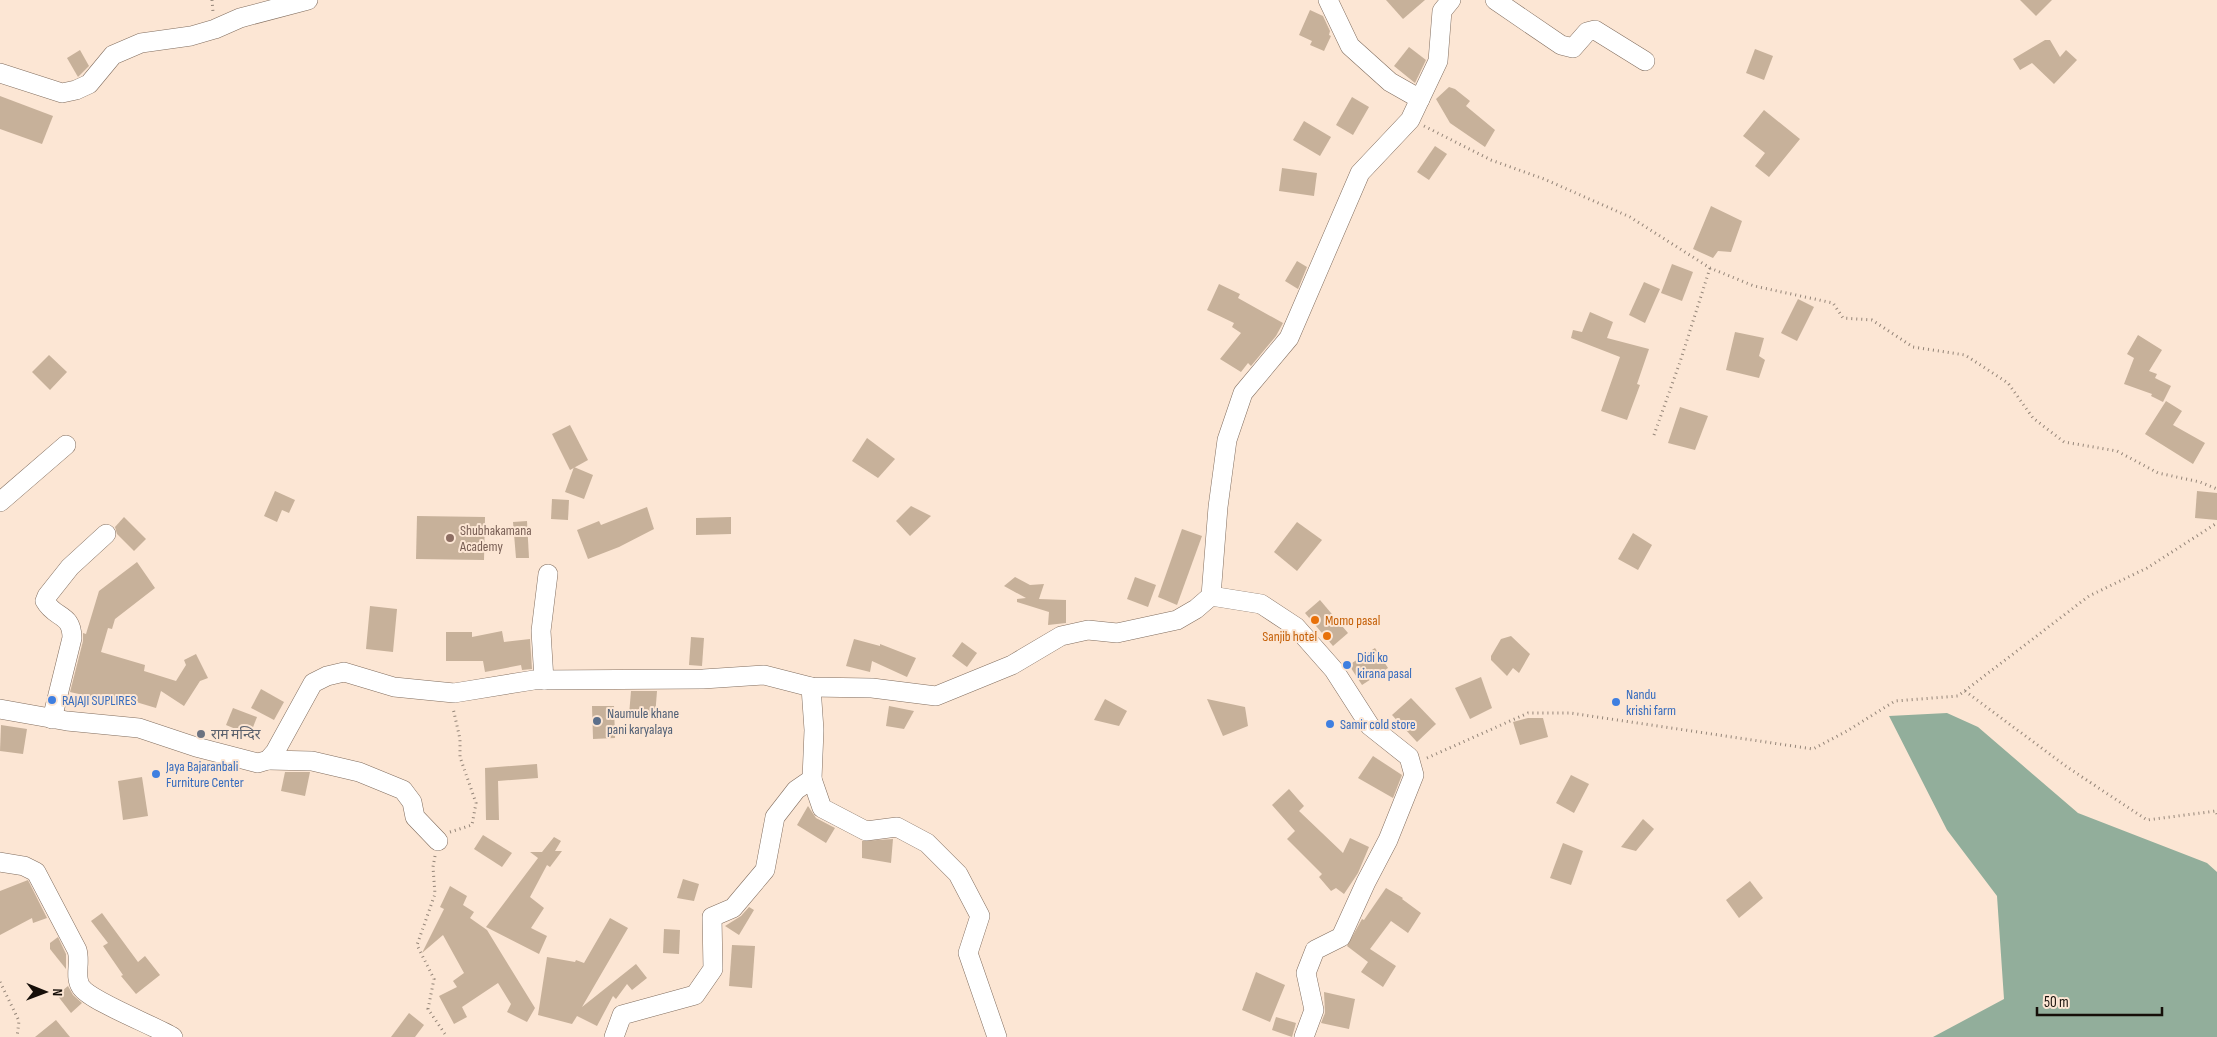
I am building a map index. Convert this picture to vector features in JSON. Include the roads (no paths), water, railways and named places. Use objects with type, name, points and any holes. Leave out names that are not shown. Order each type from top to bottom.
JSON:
[{"type":"street","points":[[0,73],[62,93],[76,90],[89,84],[113,55],[141,43],[192,36],[215,29],[240,18],[308,0]]},
{"type":"street","points":[[1328,0],[1350,46],[1390,82],[1420,99]]},
{"type":"street","points":[[268,760],[275,752],[313,683],[327,676],[344,672],[394,686],[454,693],[544,680],[703,679],[764,675],[811,687],[872,688],[936,696],[1012,665],[1061,636],[1088,630],[1117,633],[1177,620],[1196,609],[1211,596],[1218,507],[1226,440],[1243,393],[1289,338],[1360,173],[1410,120],[1438,61],[1442,10],[1451,0]]},
{"type":"street","points":[[1495,0],[1562,45],[1573,48],[1587,32],[1596,30],[1645,61]]},
{"type":"street","points":[[0,502],[66,445]]},
{"type":"street","points":[[52,719],[72,638],[72,627],[69,621],[49,608],[45,601],[70,567],[106,534]]},
{"type":"street","points":[[544,680],[542,631],[548,574]]},
{"type":"street","points":[[1211,596],[1261,604],[1296,627],[1334,670],[1370,726],[1409,758],[1413,766],[1414,775],[1388,840],[1341,937],[1315,950],[1306,973],[1314,1010],[1304,1037]]},
{"type":"street","points":[[811,687],[814,730],[812,779],[822,808],[866,831],[897,827],[928,843],[958,874],[980,916],[968,953],[996,1037]]},
{"type":"street","points":[[0,709],[52,719],[139,728],[196,747],[258,762],[268,760],[312,761],[359,772],[403,790],[408,794],[415,817],[438,841]]},
{"type":"street","points":[[614,1037],[622,1015],[694,995],[713,969],[712,917],[733,908],[764,870],[775,817],[796,790],[812,779]]},
{"type":"street","points":[[0,862],[24,866],[36,872],[78,950],[80,960],[78,978],[82,988],[94,998],[173,1037]]},
{"type":"place","name":"Shubhakamana Academy","points":[[450,538]]},
{"type":"place","name":"Momo pasal","points":[[1315,620]]},
{"type":"place","name":"Sanjib hotel","points":[[1327,636]]},
{"type":"place","name":"Didi ko kirana pasal","points":[[1347,665]]},
{"type":"place","name":"RAJAJI SUPLIRES","points":[[52,700]]},
{"type":"place","name":"Nandu krishi farm","points":[[1616,702]]},
{"type":"place","name":"Naumule khane pani karyalaya","points":[[597,721]]},
{"type":"place","name":"Samir cold store","points":[[1330,724]]},
{"type":"place","name":"राम मन्दिर","points":[[201,734]]},
{"type":"place","name":"Jaya Bajaranbali Furniture Center","points":[[156,774]]}]
